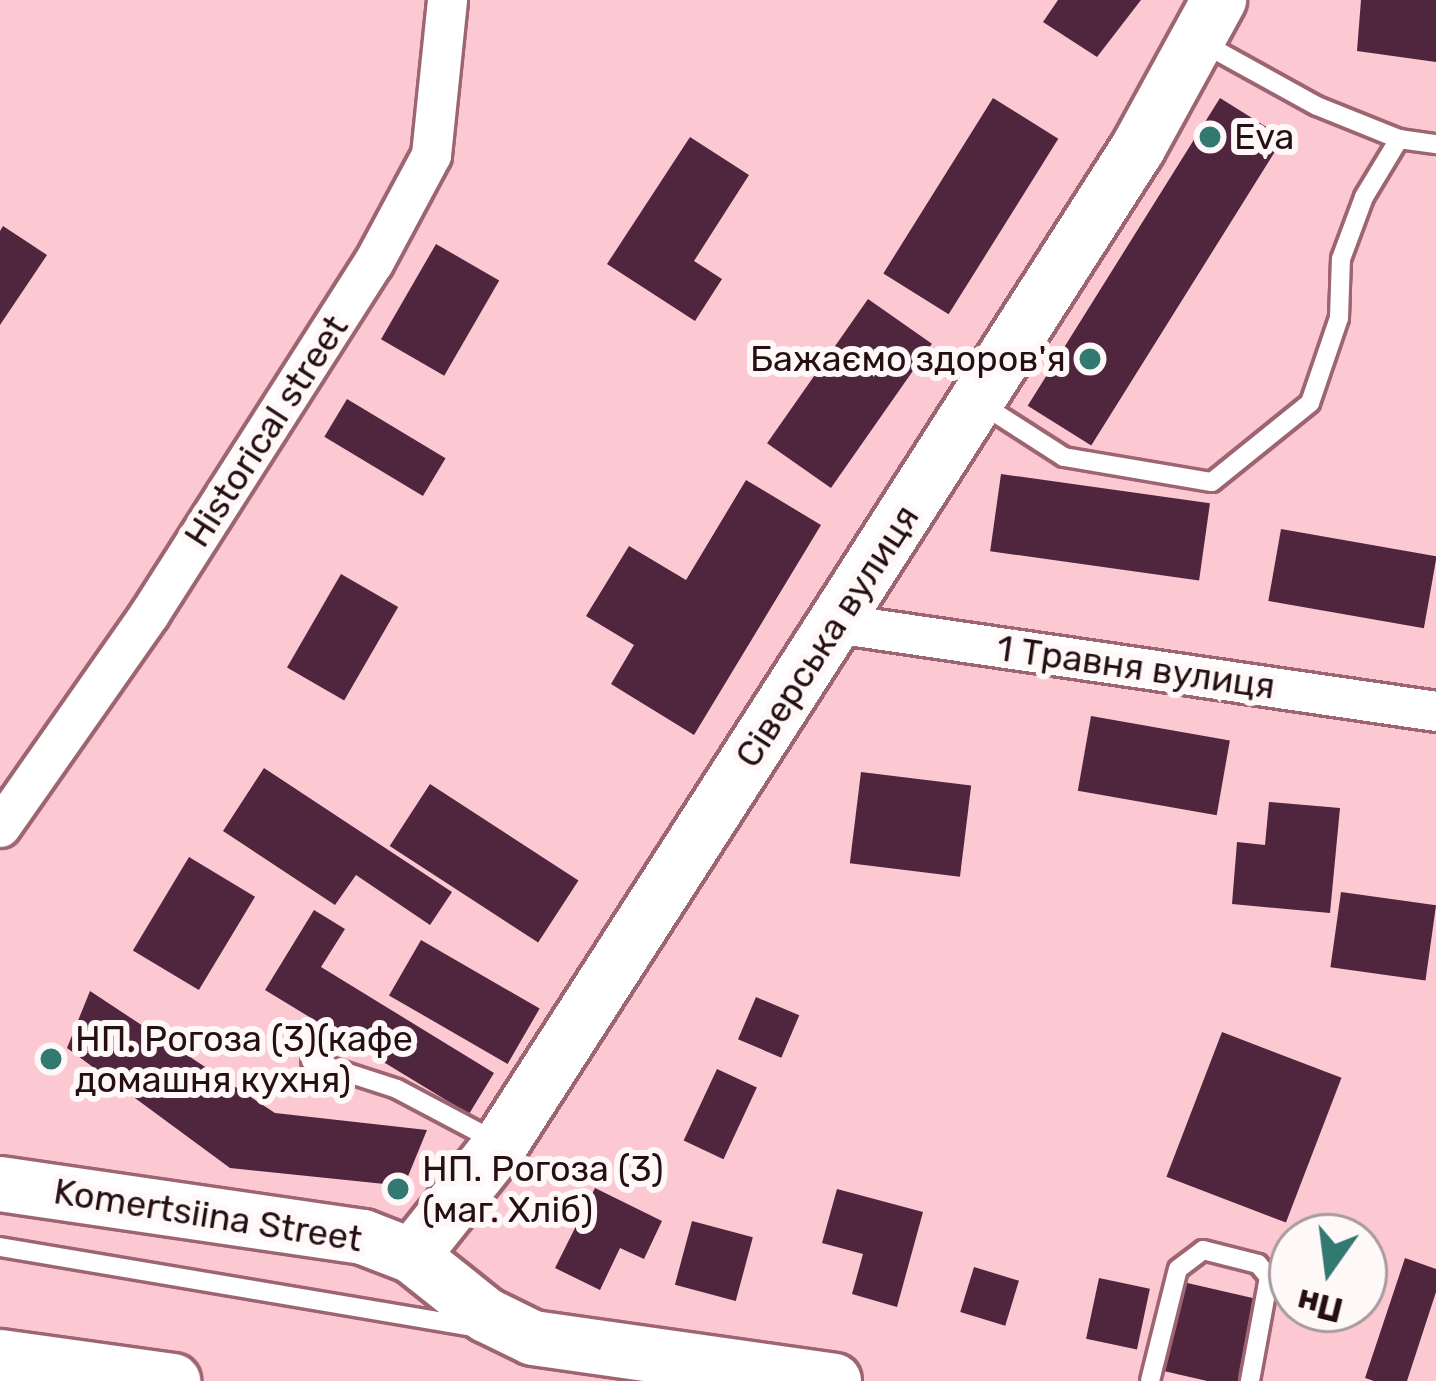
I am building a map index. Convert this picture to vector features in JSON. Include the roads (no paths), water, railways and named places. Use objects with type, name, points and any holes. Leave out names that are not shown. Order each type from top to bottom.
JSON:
[{"type":"street","name":"Historical street","points":[[0,827],[149,614],[373,263],[431,155],[447,0]]},
{"type":"street","name":"Сіверська вулиця","points":[[412,1256],[501,1144],[1138,148],[1208,20]]},
{"type":"street","name":"1 Травня вулиця","points":[[836,623],[1436,711]]},
{"type":"street","name":"Komertsiina Street","points":[[0,1184],[339,1232],[412,1256]]},
{"type":"street","points":[[412,1256],[486,1315],[533,1338],[834,1381]]},
{"type":"street","points":[[0,1357],[173,1381]]},
{"type":"lane","points":[[1208,20],[1317,106],[1399,139],[1436,144]]},
{"type":"lane","points":[[977,401],[1064,457],[1212,482],[1310,403],[1339,318],[1341,259],[1364,197],[1399,139]]},
{"type":"lane","points":[[311,1061],[397,1089],[501,1144]]},
{"type":"lane","points":[[0,1247],[533,1338]]},
{"type":"lane","points":[[1150,1381],[1178,1269],[1203,1250],[1258,1264],[1268,1277],[1250,1381]]},
{"type":"place","name":"Eva","points":[[1210,137]]},
{"type":"place","name":"Бажаємо здоров'я","points":[[1090,359]]},
{"type":"place","name":"НП. Рогоза (3)(кафе домашня кухня)","points":[[51,1059]]},
{"type":"place","name":"НП. Рогоза (3) (маг. Хліб)","points":[[398,1189]]}]
